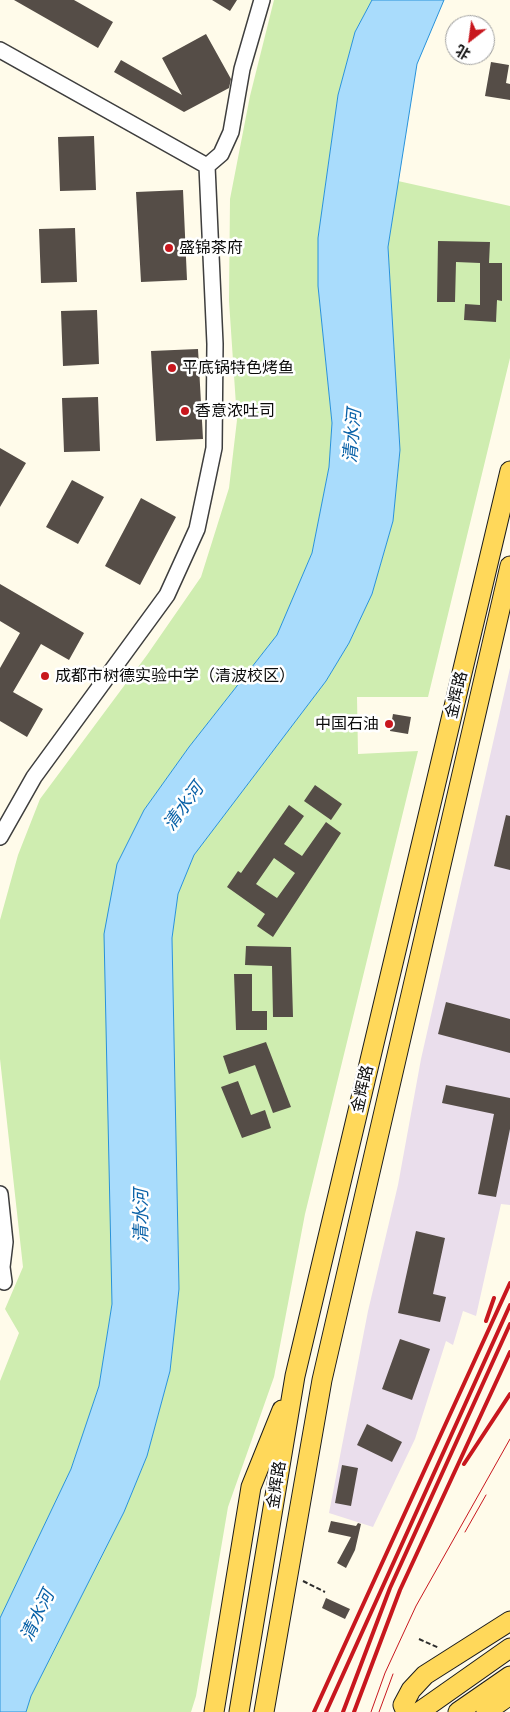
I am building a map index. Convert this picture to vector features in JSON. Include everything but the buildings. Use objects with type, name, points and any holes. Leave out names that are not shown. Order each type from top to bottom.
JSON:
[{"type":"main road","name":"金辉路","points":[[239,1712],[295,1376],[510,471]]},
{"type":"main road","name":"金辉路","points":[[264,1712],[322,1380],[510,566]]},
{"type":"main road","points":[[214,1712],[251,1487],[295,1376]]},
{"type":"main road","points":[[406,1712],[404,1705],[411,1690],[425,1675],[510,1621]]},
{"type":"main road","points":[[419,1712],[510,1648]]},
{"type":"main road","points":[[458,1712],[510,1676]]},
{"type":"main road","points":[[486,1712],[510,1695]]},
{"type":"street","points":[[207,166],[222,154],[231,132],[242,70],[262,0]]},
{"type":"street","points":[[0,50],[207,166]]},
{"type":"street","points":[[0,837],[34,777],[167,595],[197,529],[214,448],[215,344],[207,166]]},
{"type":"street","points":[[0,1194],[5,1242],[2,1267],[4,1282],[0,1279]]},
{"type":"path","points":[[298,1579],[325,1592]]},
{"type":"path","points":[[419,1639],[454,1656]]},
{"type":"shaded area","points":[[510,668],[510,1205],[501,1204],[476,1316],[463,1311],[453,1345],[446,1341],[415,1439],[373,1527],[329,1513],[368,1311],[398,1185],[421,1059]]},
{"type":"green space","points":[[274,0],[372,0],[355,32],[338,95],[318,238],[318,286],[332,423],[329,467],[312,553],[277,635],[189,747],[144,810],[117,864],[112,1304],[99,1386],[71,1469],[0,1618],[0,1381],[19,1333],[5,1309],[23,1267],[0,1059],[0,920],[18,855],[40,799],[147,655],[201,577],[229,488],[237,420],[229,301],[230,199],[250,96]]},
{"type":"green space","points":[[398,181],[510,206],[510,358],[428,697],[357,697],[358,754],[418,751],[305,1214],[274,1377],[228,1507],[196,1696],[191,1712],[26,1712],[31,1696],[124,1512],[147,1456],[170,1371],[179,1289],[172,938],[178,894],[194,855],[326,681],[349,643],[372,594],[393,521],[400,450],[388,247]]},
{"type":"water","name":"清水河","points":[[372,0],[444,0],[417,64],[388,247],[400,450],[393,521],[372,594],[349,643],[326,681],[194,855],[178,894],[172,938],[179,1289],[170,1371],[147,1456],[124,1512],[31,1696],[26,1712],[0,1712],[0,1618],[71,1469],[99,1386],[112,1304],[104,934],[117,864],[144,810],[189,747],[277,635],[312,553],[329,467],[332,423],[318,286],[318,238],[338,95],[355,32]]},
{"type":"tram line","points":[[371,1712],[385,1673],[416,1606],[510,1439]]},
{"type":"tram line","points":[[465,1532],[486,1495]]},
{"type":"tram line","points":[[379,1712],[393,1674]]},
{"type":"railway","points":[[314,1712],[510,1283]]},
{"type":"railway","points":[[486,1321],[494,1298]]},
{"type":"railway","points":[[326,1712],[510,1305]]},
{"type":"railway","points":[[343,1712],[390,1588],[510,1324]]},
{"type":"railway","points":[[354,1712],[400,1590],[510,1352]]},
{"type":"railway","points":[[464,1464],[510,1394]]},
{"type":"place","name":"盛锦茶府","points":[[169,248]]},
{"type":"place","name":"平底锅特色烤鱼","points":[[172,368]]},
{"type":"place","name":"香意浓吐司","points":[[185,411]]},
{"type":"place","name":"成都市树德实验中学（清波校区）","points":[[45,676]]},
{"type":"place","name":"中国石油","points":[[389,724]]}]
